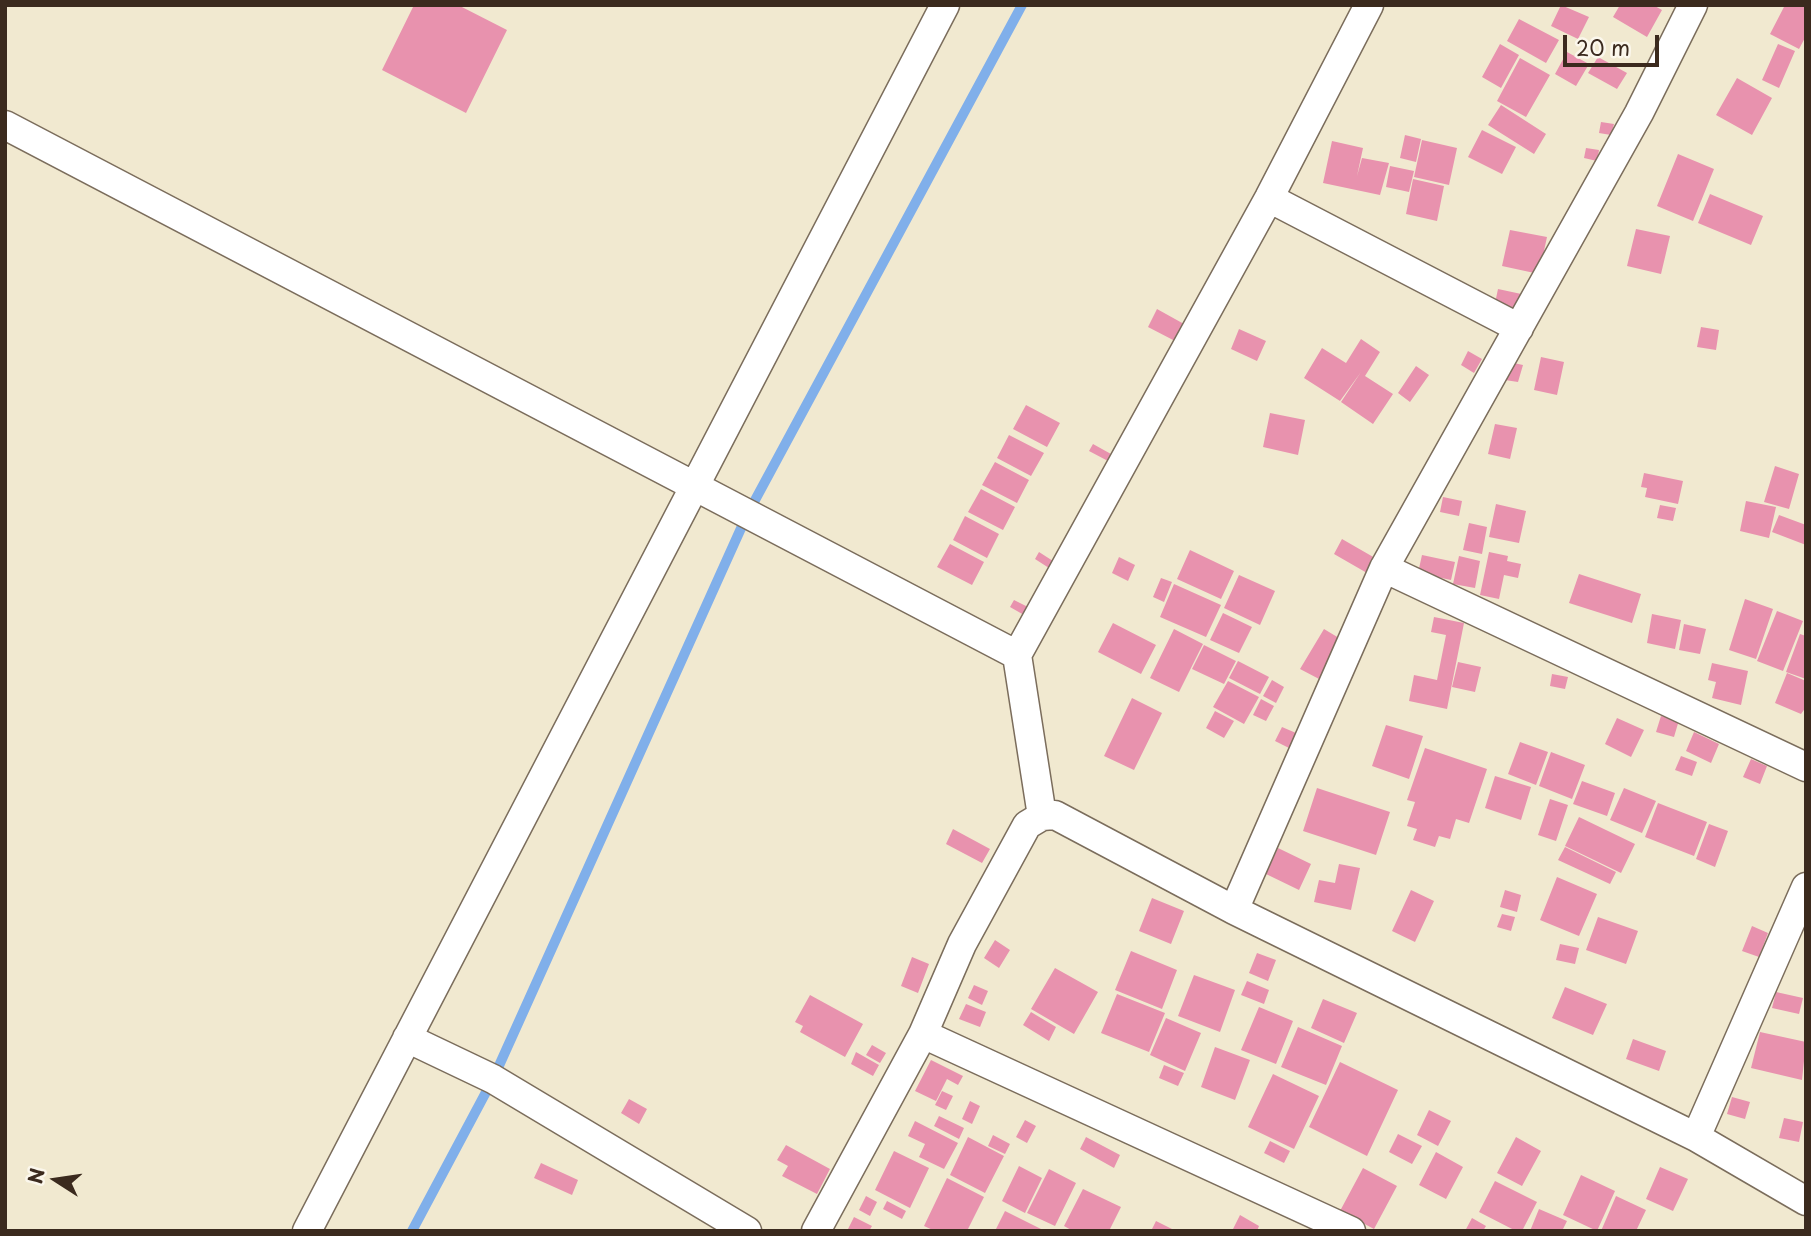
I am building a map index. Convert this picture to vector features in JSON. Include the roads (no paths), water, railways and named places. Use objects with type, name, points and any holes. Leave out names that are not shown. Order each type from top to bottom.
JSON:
[{"type":"street","points":[[307,1231],[945,5]]},
{"type":"street","points":[[1042,816],[1017,656],[1269,198],[1369,5]]},
{"type":"street","points":[[1234,910],[1384,568],[1639,113],[1693,5]]},
{"type":"street","points":[[5,125],[1017,656]]},
{"type":"street","points":[[1269,198],[1519,328]]},
{"type":"street","points":[[1384,568],[1806,767]]},
{"type":"street","points":[[816,1231],[923,1034],[962,944],[1027,825],[1042,816],[1055,815],[1234,910],[1696,1136],[1806,1201]]},
{"type":"street","points":[[1696,1136],[1806,887]]},
{"type":"street","points":[[923,1034],[1351,1231]]},
{"type":"street","points":[[407,1038],[493,1079],[747,1231]]},
{"type":"waterway","points":[[412,1231],[493,1079],[747,515],[1022,5]]}]
